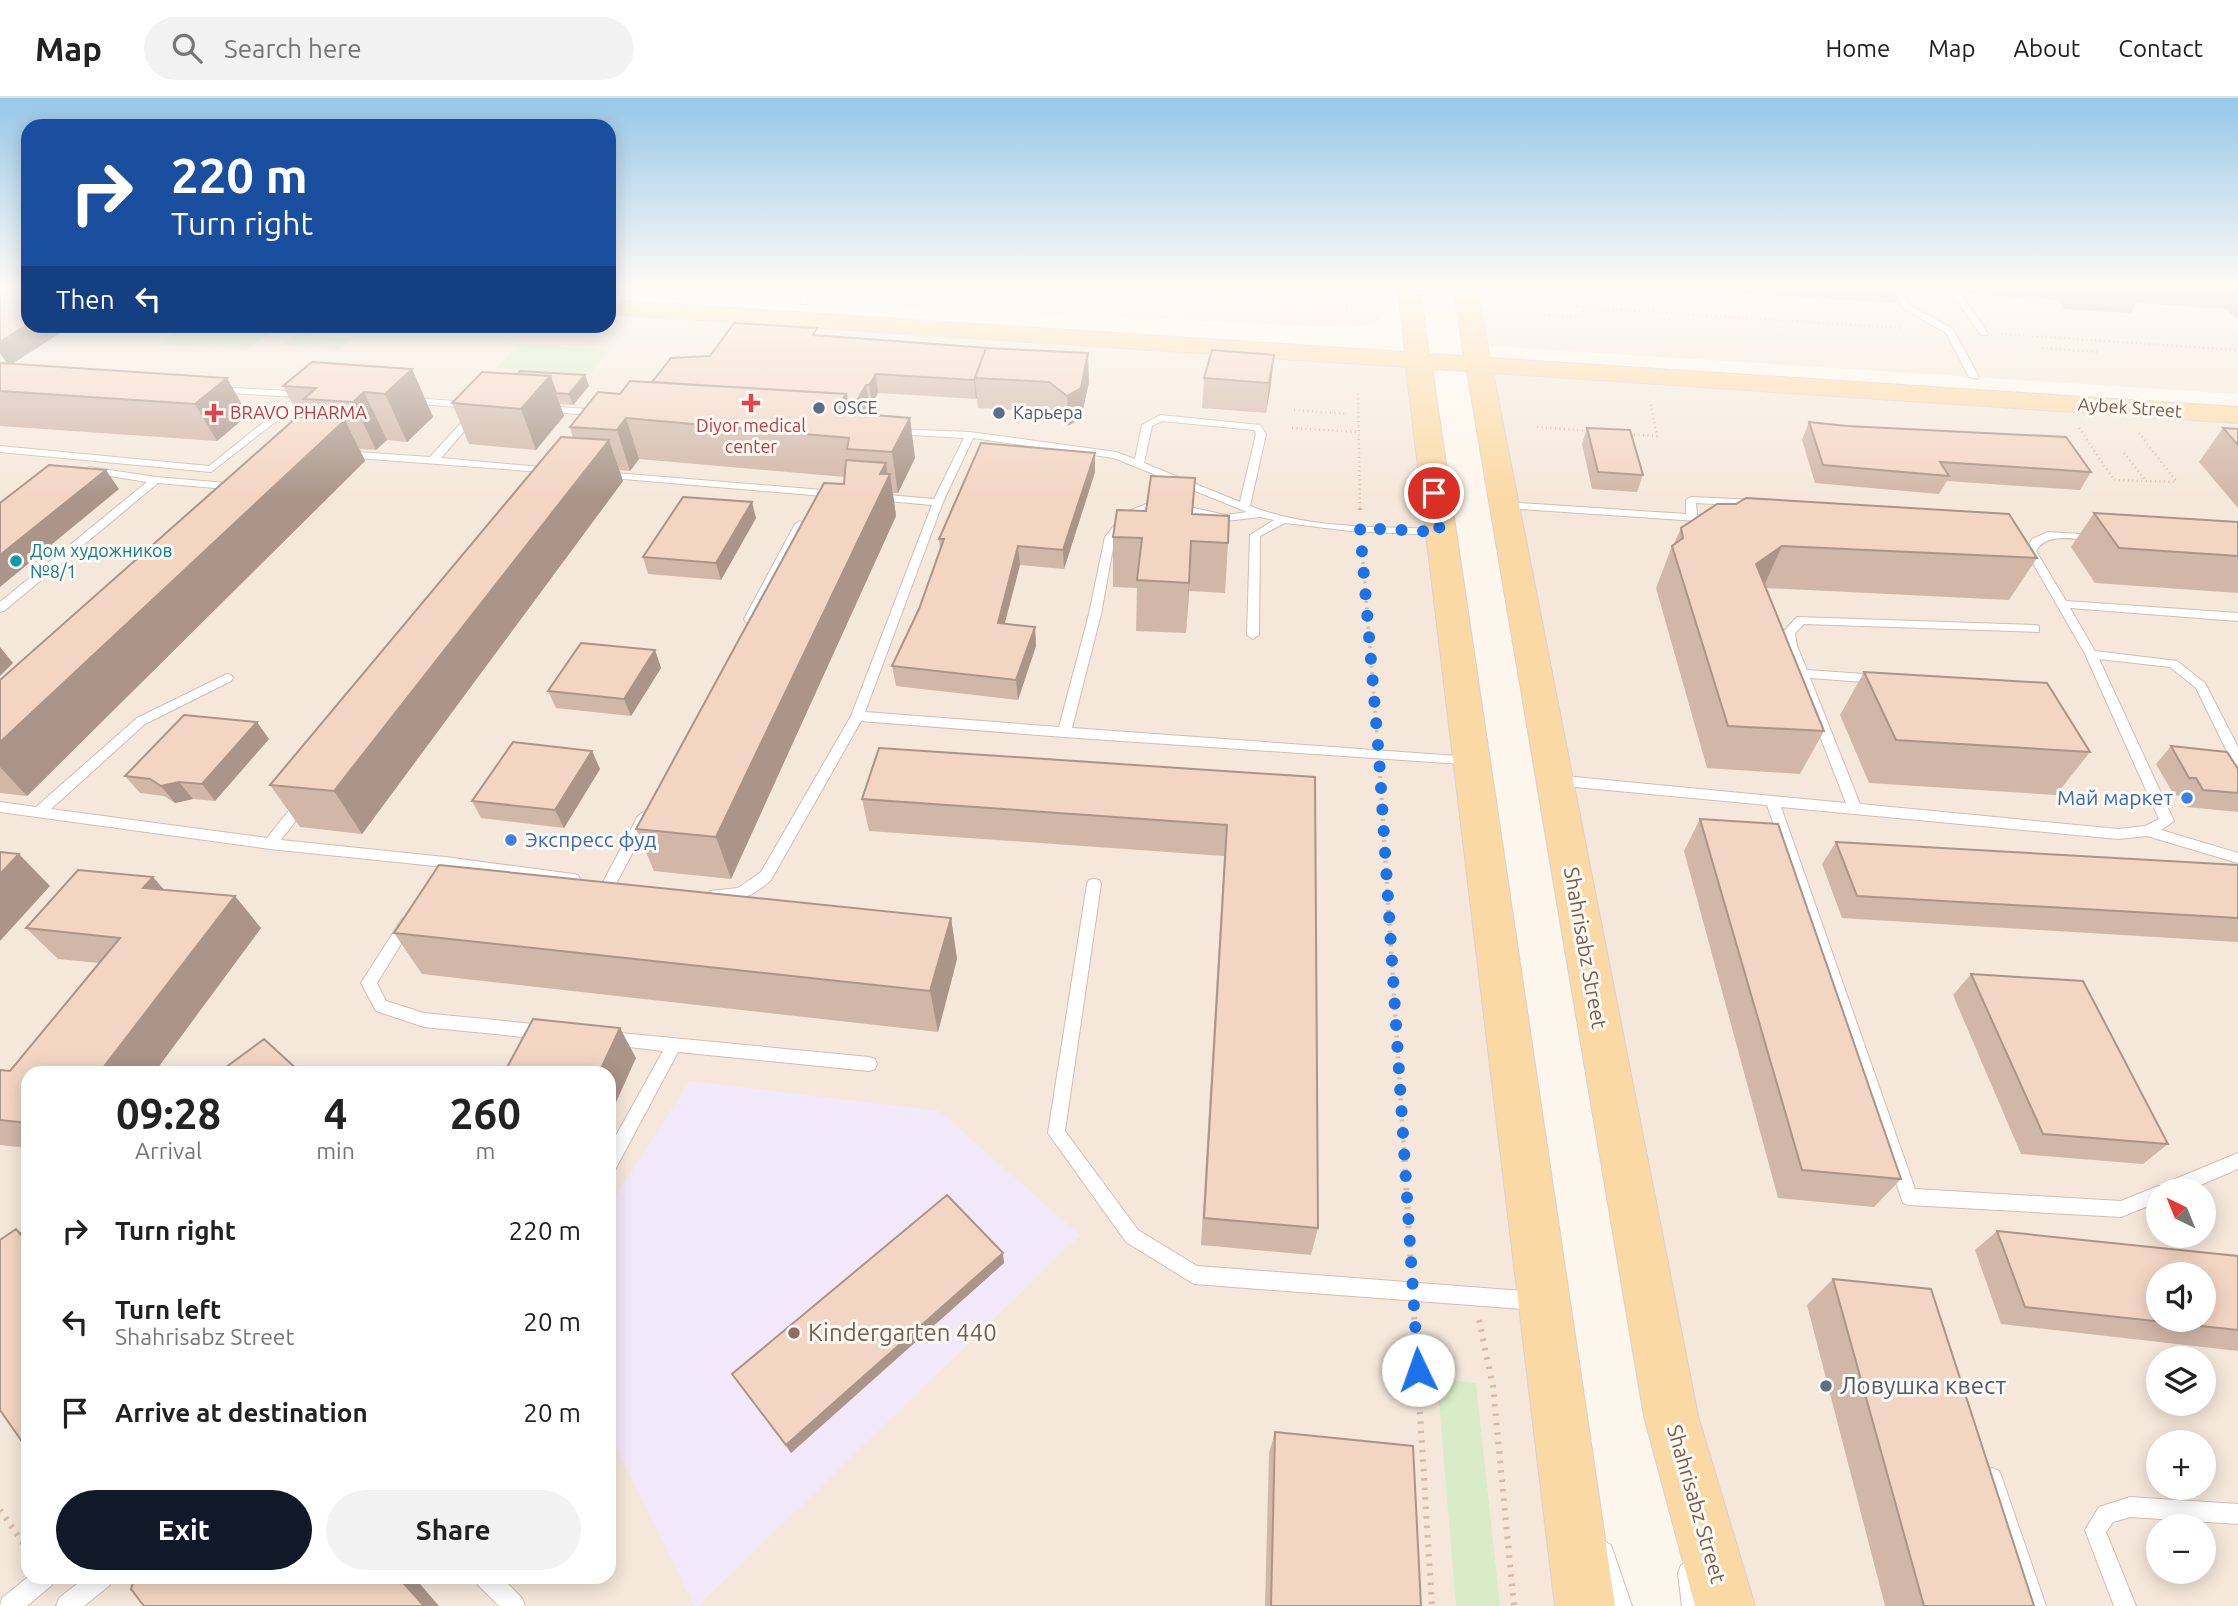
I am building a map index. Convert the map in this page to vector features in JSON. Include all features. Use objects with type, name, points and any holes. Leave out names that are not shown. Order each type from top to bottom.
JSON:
[{"type":"main road","points":[[1417,356],[1585,1606]]},
{"type":"main road","name":"Shahrisabz Street","points":[[1476,356],[1671,1416],[1725,1606]]},
{"type":"main road","name":"Aybek Street","points":[[1493,356],[2238,415]]},
{"type":"main road","name":"Aybek Street","points":[[1507,356],[1974,377],[2238,394]]},
{"type":"lane","points":[[1963,356],[1974,377]]},
{"type":"lane","points":[[211,389],[318,396]]},
{"type":"lane","points":[[0,449],[211,469],[304,395]]},
{"type":"lane","points":[[399,401],[481,405],[433,460]]},
{"type":"lane","points":[[537,409],[607,413]]},
{"type":"lane","points":[[1139,464],[1147,425],[1160,418],[1257,427],[1261,434],[1244,507]]},
{"type":"lane","points":[[886,430],[970,435],[1116,455],[1282,520],[1440,532]]},
{"type":"lane","points":[[702,894],[729,897],[752,890],[766,876],[857,716],[938,502],[970,435]]},
{"type":"lane","points":[[240,446],[254,447]]},
{"type":"lane","points":[[337,453],[565,472],[556,483]]},
{"type":"lane","points":[[75,472],[88,470],[156,480],[247,488]]},
{"type":"lane","points":[[593,474],[841,494]]},
{"type":"lane","points":[[0,608],[156,480]]},
{"type":"lane","points":[[869,496],[938,502]]},
{"type":"lane","points":[[1692,518],[1691,500],[1771,504]]},
{"type":"lane","points":[[1063,733],[1095,614],[1110,537],[1128,515],[1156,503],[1226,518],[1261,514]]},
{"type":"lane","points":[[1504,505],[1718,520]]},
{"type":"lane","points":[[1253,635],[1255,535],[1282,520]]},
{"type":"lane","points":[[743,632],[800,524]]},
{"type":"lane","points":[[1554,780],[2118,834],[2147,831],[2167,821],[2091,654],[2031,551],[2029,540],[2048,535],[2116,539]]},
{"type":"lane","points":[[2062,604],[2238,617]]},
{"type":"lane","points":[[1855,809],[1802,674],[1789,632],[1801,620],[2035,629]]},
{"type":"lane","points":[[2091,654],[2173,664],[2201,686],[2238,760]]},
{"type":"lane","points":[[1802,674],[1885,679]]},
{"type":"lane","points":[[39,812],[141,721],[227,678]]},
{"type":"lane","points":[[857,716],[1471,762]]},
{"type":"lane","points":[[270,844],[313,789]]},
{"type":"lane","points":[[0,807],[441,868],[602,883],[654,800]]},
{"type":"lane","points":[[1772,800],[1909,1197],[2121,1209],[2146,1199]]},
{"type":"lane","points":[[2147,831],[2238,858]]},
{"type":"lane","points":[[1094,884],[1056,1133],[1132,1236],[1194,1275],[1544,1302]]},
{"type":"lane","points":[[417,906],[369,983],[381,1006],[424,1020],[563,1034]]},
{"type":"lane","points":[[591,1037],[869,1065]]},
{"type":"lane","points":[[616,1151],[674,1045]]},
{"type":"lane","points":[[2198,1178],[2238,1161]]},
{"type":"lane","points":[[1558,1404],[1621,1606]]},
{"type":"lane","points":[[1671,1416],[1693,1606]]},
{"type":"lane","points":[[1984,1453],[2035,1606]]},
{"type":"lane","points":[[2125,1606],[2095,1530],[2106,1514],[2130,1507],[2238,1514]]},
{"type":"lane","points":[[10,1606],[36,1584]]},
{"type":"lane","points":[[67,1606],[94,1584]]},
{"type":"lane","points":[[493,1584],[514,1606]]},
{"type":"path","points":[[1358,394],[1360,528],[1379,757],[1432,1606]]},
{"type":"path","points":[[1622,433],[1657,436],[1648,395]]},
{"type":"path","points":[[1294,411],[1349,414]]},
{"type":"path","points":[[2077,425],[2114,480],[2177,482],[2136,429]]},
{"type":"path","points":[[1537,427],[1599,432]]},
{"type":"path","points":[[1292,428],[1357,432]]},
{"type":"path","points":[[2124,453],[2146,481]]},
{"type":"path","points":[[1473,1295],[1493,1387],[1514,1606]]},
{"type":"path","points":[[0,1510],[21,1540]]},
{"type":"shaded area","points":[[0,356],[1348,356],[1417,361],[1585,1606],[0,1606]]},
{"type":"shaded area","points":[[1652,356],[2238,356],[2238,394]]},
{"type":"shaded area","points":[[1478,365],[2238,415],[2238,1606],[1725,1606]]},
{"type":"shaded area","name":"Kindergarten 440","points":[[690,1081],[939,1111],[1080,1235],[698,1606],[694,1606],[616,1446],[616,1195]]},
{"type":"green space","points":[[507,356],[605,356],[590,374],[496,368]]},
{"type":"green space","points":[[1437,1379],[1476,1383],[1500,1606],[1456,1606]]},
{"type":"building","points":[[983,356],[974,380],[876,374],[855,404],[847,403],[846,394],[652,382],[671,358]]},
{"type":"building","points":[[983,356],[1087,356],[1081,388],[1067,396],[1049,382],[975,378]]},
{"type":"building","points":[[1210,356],[1274,356],[1269,383],[1204,378]]},
{"type":"building","points":[[312,362],[412,369],[385,394],[364,392],[353,402],[304,399],[316,388],[283,386]]},
{"type":"building","points":[[0,363],[227,378],[195,404],[0,391]]},
{"type":"building","points":[[520,371],[585,375],[569,394],[556,393],[550,376],[518,374]]},
{"type":"building","points":[[482,372],[550,376],[521,409],[452,403]]},
{"type":"building","points":[[630,381],[846,394],[835,412],[910,418],[892,452],[847,449],[849,438],[626,418],[617,430],[570,427],[598,392],[620,394]]},
{"type":"building","points":[[297,417],[345,420],[0,742],[0,680]]},
{"type":"building","points":[[1809,422],[2066,437],[2091,472],[1940,462],[1949,476],[1823,465]]},
{"type":"building","points":[[1587,428],[1630,430],[1643,475],[1598,472]]},
{"type":"building","points":[[2223,428],[2238,429],[2238,445]]},
{"type":"building","points":[[561,437],[609,440],[334,791],[270,785]]},
{"type":"building","points":[[981,443],[1095,453],[1063,550],[1018,546],[998,623],[1035,627],[1016,680],[892,666],[919,609],[944,539],[939,539]]},
{"type":"building","points":[[846,460],[886,463],[880,474],[890,474],[716,837],[636,829],[824,483],[844,484]]},
{"type":"building","points":[[49,465],[106,470],[0,555],[0,503]]},
{"type":"building","points":[[1151,476],[1195,478],[1192,514],[1229,516],[1228,543],[1191,541],[1189,583],[1137,580],[1142,538],[1113,537],[1117,510],[1146,511]]},
{"type":"building","points":[[683,497],[752,502],[716,563],[643,557]]},
{"type":"building","points":[[1746,498],[2009,514],[2037,558],[1782,546],[1756,564],[1824,731],[1728,726],[1672,546],[1683,538],[1681,528],[1717,504],[1736,504]]},
{"type":"building","points":[[2094,513],[2238,522],[2238,556],[2119,548]]},
{"type":"building","points":[[581,643],[655,650],[624,699],[548,691]]},
{"type":"building","points":[[1864,672],[2047,683],[2090,752],[1896,740]]},
{"type":"building","points":[[184,715],[257,722],[202,784],[179,782],[161,786],[150,779],[125,776]]},
{"type":"building","points":[[513,742],[592,751],[555,810],[472,801]]},
{"type":"building","points":[[2171,746],[2227,752],[2238,769],[2238,793],[2203,790],[2196,778],[2189,778]]},
{"type":"building","points":[[879,748],[1315,777],[1318,1228],[1204,1218],[1227,825],[862,799]]},
{"type":"building","points":[[1700,819],[1778,824],[1901,1179],[1802,1170]]},
{"type":"building","points":[[1836,842],[2238,865],[2238,918],[1857,896]]},
{"type":"building","points":[[0,852],[19,854],[0,874]]},
{"type":"building","points":[[439,865],[951,918],[930,991],[394,933]]},
{"type":"building","points":[[78,870],[153,877],[143,888],[235,896],[104,1066],[21,1066],[21,1122],[0,1120],[0,1070],[10,1071],[120,938],[26,928]]},
{"type":"building","points":[[1971,974],[2083,981],[2168,1144],[2043,1134]]},
{"type":"building","points":[[533,1019],[620,1028],[602,1066],[508,1066]]},
{"type":"building","points":[[264,1039],[293,1066],[227,1066]]},
{"type":"building","points":[[947,1195],[1003,1253],[786,1445],[732,1374]]},
{"type":"building","points":[[16,1229],[21,1235],[21,1440],[0,1410],[0,1240]]},
{"type":"building","points":[[1997,1231],[2238,1256],[2238,1330],[2216,1328],[2216,1262],[2146,1262],[2146,1320],[2025,1307]]},
{"type":"building","points":[[1833,1279],[1931,1289],[2034,1606],[1924,1606]]},
{"type":"building","points":[[1275,1432],[1413,1446],[1421,1606],[1271,1606]]},
{"type":"building","points":[[133,1584],[404,1584],[424,1606],[144,1606],[131,1589]]},
{"type":"place","name":"Diyor medical center","points":[[751,403]]},
{"type":"place","name":"OSCE","points":[[819,408]]},
{"type":"place","name":"BRAVO PHARMA","points":[[214,413]]},
{"type":"place","name":"Карьера","points":[[999,413]]},
{"type":"place","name":"Дом художников №8/1","points":[[16,561]]},
{"type":"place","name":"Май маркет","points":[[2187,798]]},
{"type":"place","name":"Экспресс фуд","points":[[511,840]]},
{"type":"place","name":"Kindergarten 440","points":[[794,1333]]},
{"type":"place","name":"Ловушка квест","points":[[1826,1386]]},
{"type":"route","points":[[1418,1370],[1379,757],[1360,528],[1440,532],[1434,493]]}]
